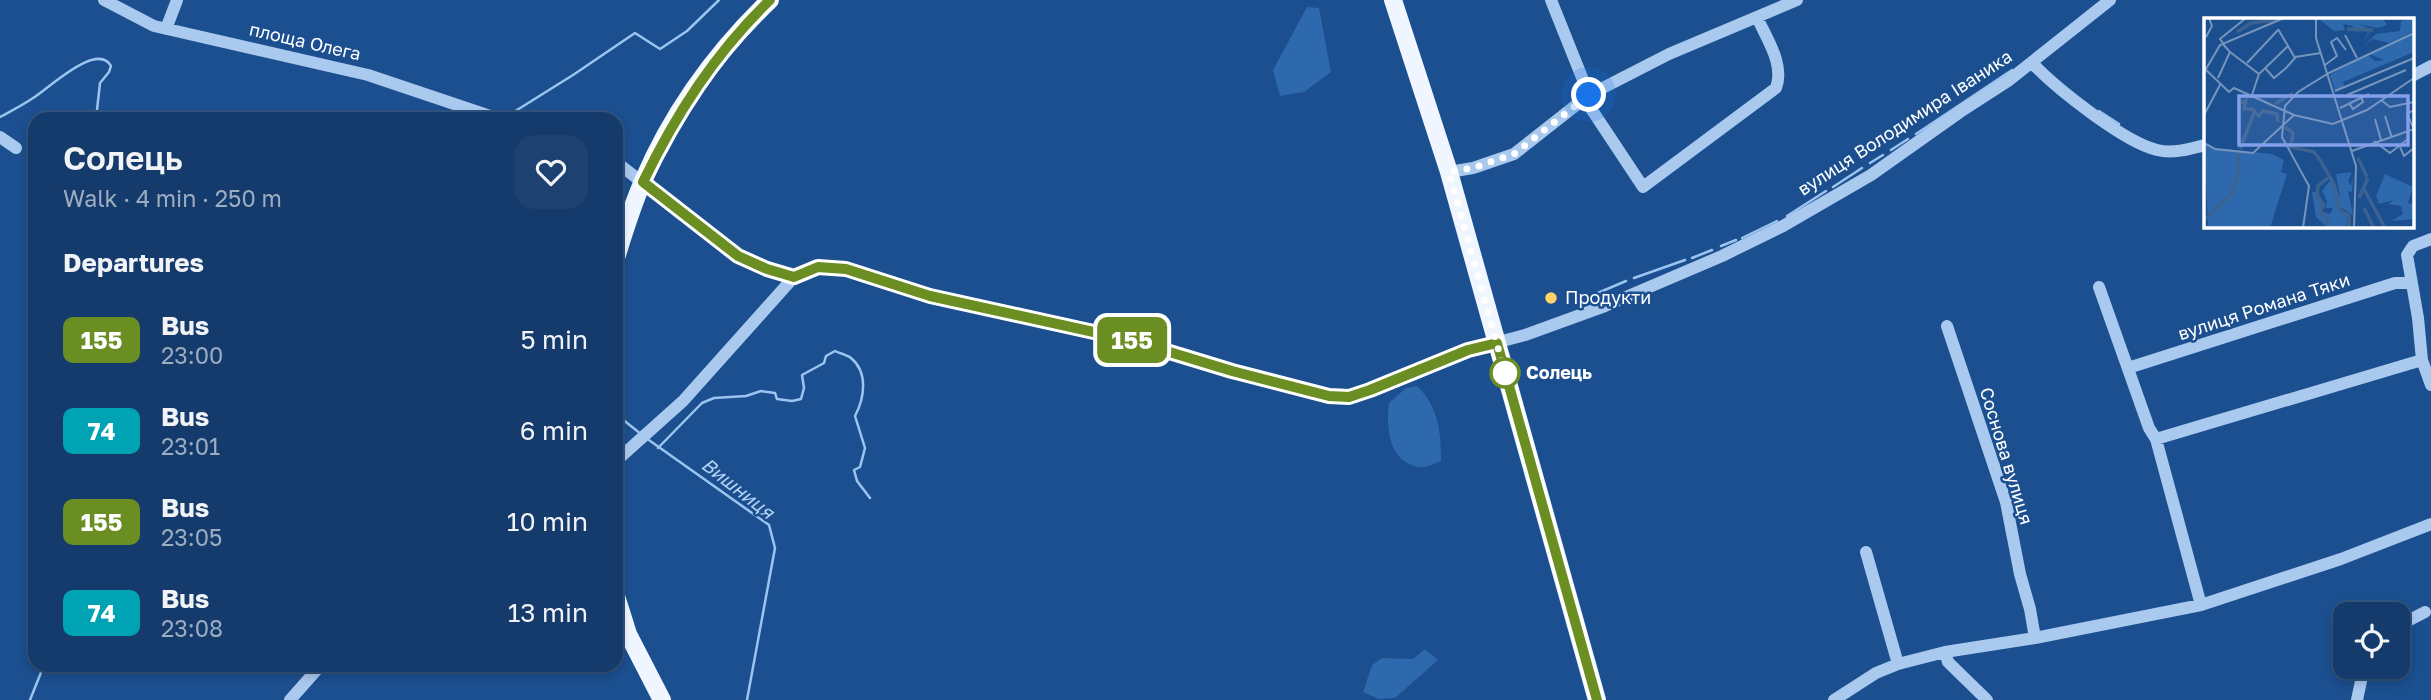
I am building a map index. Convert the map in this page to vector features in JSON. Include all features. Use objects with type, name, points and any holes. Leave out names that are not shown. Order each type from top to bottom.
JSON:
[{"type":"main road","points":[[623,238],[643,182],[664,137],[691,93],[718,56],[770,0]]},
{"type":"main road","points":[[1393,0],[1449,172],[1597,700]]},
{"type":"main road","points":[[623,618],[628,634],[662,700]]},
{"type":"street","name":"площа Олега","points":[[104,0],[145,22],[166,29],[368,75],[478,112]]},
{"type":"street","points":[[166,29],[177,0]]},
{"type":"street","points":[[1550,0],[1586,96],[1643,187],[1776,88],[1779,79],[1775,57],[1756,17]]},
{"type":"street","points":[[1449,172],[1473,168],[1514,154],[1586,96],[1669,54],[1797,0]]},
{"type":"street","name":"вулиця Володимира Іваника","points":[[794,277],[818,267],[846,269],[930,296],[1130,340],[1232,371],[1329,396],[1349,397],[1468,350],[1525,335],[1605,306],[1722,256],[1783,226],[1871,175],[2033,64],[2110,0]]},
{"type":"street","points":[[2033,64],[2071,98],[2140,144],[2169,152],[2204,145]]},
{"type":"street","points":[[2414,75],[2431,66]]},
{"type":"street","points":[[0,137],[16,148]]},
{"type":"street","points":[[623,167],[738,256],[794,277],[683,401],[623,455]]},
{"type":"street","points":[[2431,239],[2413,247],[2407,255],[2422,360],[2431,385]]},
{"type":"street","name":"вулиця Романа Тяки","points":[[2128,368],[2395,283],[2412,283]]},
{"type":"street","points":[[2099,287],[2149,428],[2156,439],[2200,605]]},
{"type":"street","name":"Соснова вулиця","points":[[1947,326],[2006,502],[2035,638]]},
{"type":"street","points":[[2156,439],[2422,360]]},
{"type":"street","points":[[1833,700],[1876,673],[1898,664],[1947,657],[2200,605],[2341,559],[2431,524]]},
{"type":"street","points":[[1866,552],[1898,664]]},
{"type":"street","points":[[2410,620],[2425,612]]},
{"type":"street","points":[[1947,657],[1987,700]]},
{"type":"street","points":[[290,700],[315,672]]},
{"type":"street","points":[[2357,700],[2361,679]]},
{"type":"shaded area","points":[[1307,7],[1319,8],[1331,72],[1304,92],[1280,96],[1273,70]]},
{"type":"shaded area","points":[[1417,386],[1434,412],[1440,440],[1441,461],[1422,467],[1409,464],[1395,451],[1388,422],[1389,403],[1406,388]]},
{"type":"shaded area","points":[[1425,649],[1438,660],[1395,698],[1379,699],[1363,692],[1372,665],[1382,658],[1413,659]]},
{"type":"waterway","points":[[514,112],[635,33],[660,49],[687,31],[719,0]]},
{"type":"waterway","name":"Вишниця","points":[[0,117],[29,101],[72,69],[95,59],[104,60],[111,66],[100,83],[97,112]]},
{"type":"waterway","points":[[1916,134],[2012,70]]},
{"type":"waterway","points":[[2099,111],[2119,124]]},
{"type":"waterway","points":[[1891,150],[1908,139]]},
{"type":"waterway","points":[[1870,163],[1883,155]]},
{"type":"waterway","points":[[1833,187],[1862,168]]},
{"type":"waterway","points":[[1787,216],[1826,191]]},
{"type":"waterway","points":[[1742,238],[1777,221]]},
{"type":"waterway","points":[[1721,246],[1736,240]]},
{"type":"waterway","points":[[1692,258],[1712,250]]},
{"type":"waterway","points":[[1634,278],[1685,260]]},
{"type":"waterway","points":[[1586,298],[1626,281]]},
{"type":"waterway","points":[[658,448],[702,403],[714,398],[746,396],[761,391],[775,393],[777,399],[801,399],[804,388],[802,375],[824,363],[826,356],[835,351],[851,358],[863,378],[861,402],[855,416],[865,448],[860,467],[854,470],[857,481],[870,498]]},
{"type":"waterway","name":"Вишниця","points":[[623,420],[641,434]]},
{"type":"waterway","name":"Вишниця","points":[[646,438],[769,525],[775,548],[747,700]]},
{"type":"waterway","points":[[30,700],[41,672]]},
{"type":"bus line","name":"155","points":[[770,0],[718,56],[691,93],[664,137],[643,182],[738,256],[767,269],[794,277],[818,267],[846,269],[930,296],[1130,340],[1281,385],[1329,396],[1349,397],[1468,350],[1497,343],[1597,700]]},
{"type":"place","name":"Продукти","points":[[1551,298]]},
{"type":"place","name":"Солець","points":[[1505,373]]},
{"type":"route","points":[[1505,373],[1449,172],[1473,168],[1514,154],[1589,95]]}]
